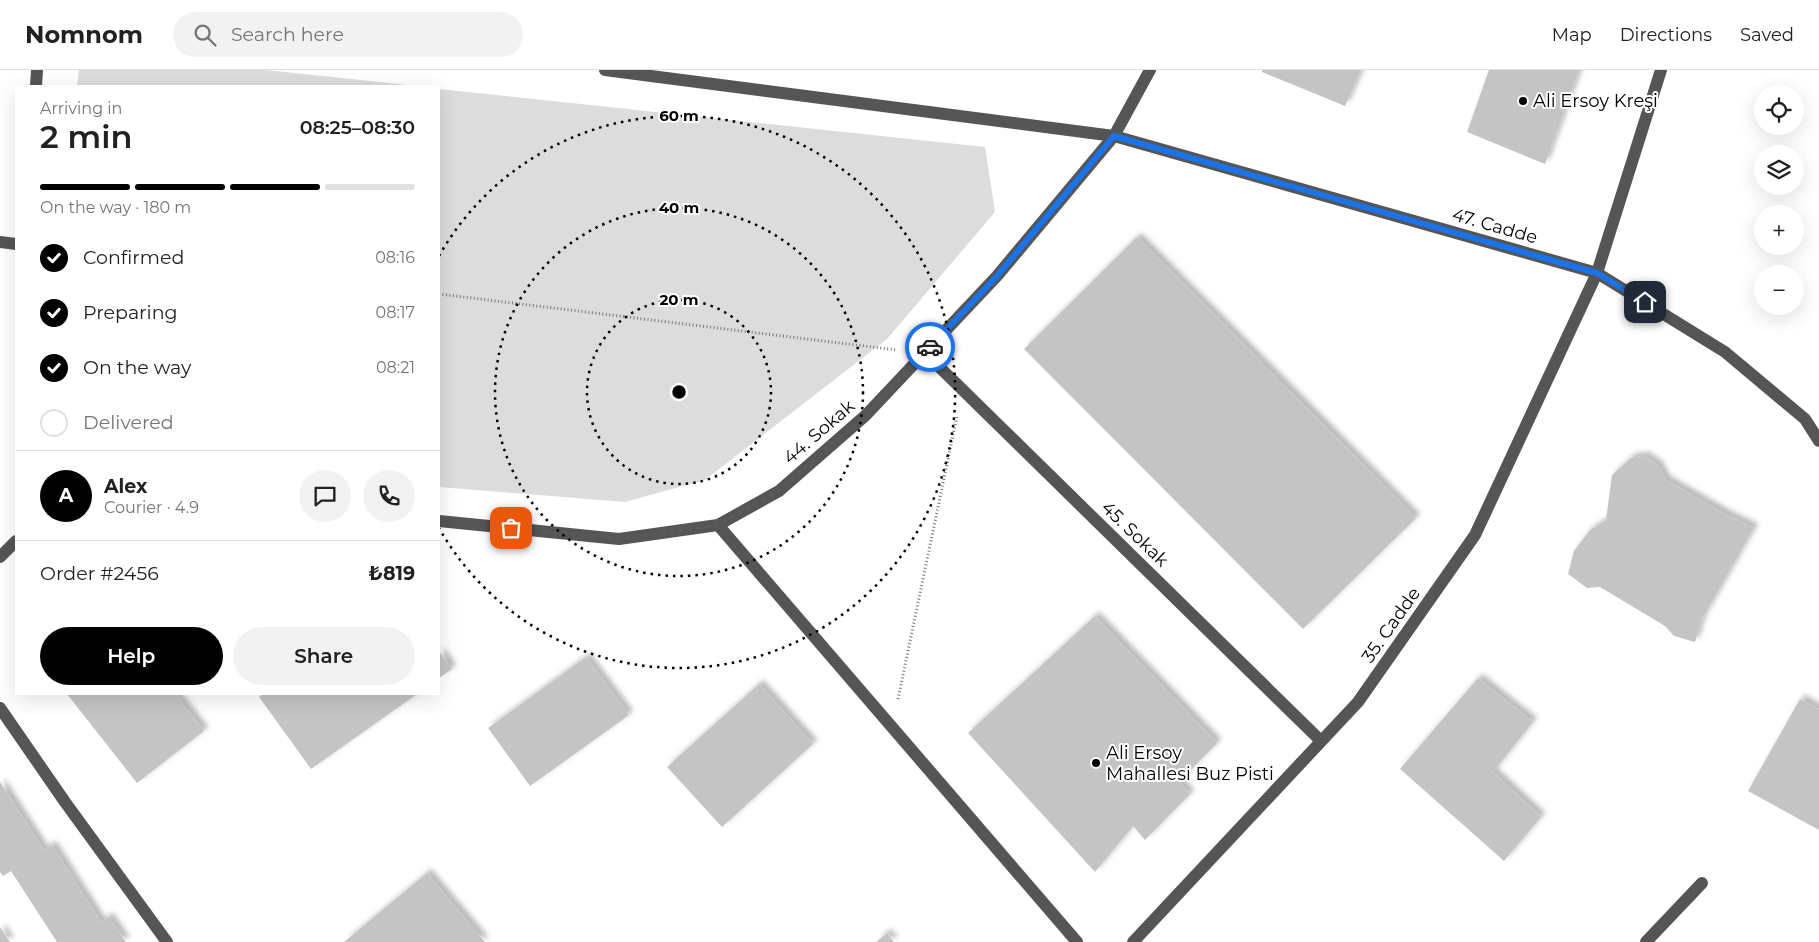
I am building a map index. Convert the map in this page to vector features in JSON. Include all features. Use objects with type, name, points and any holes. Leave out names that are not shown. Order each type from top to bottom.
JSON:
[{"type":"street","points":[[36,70],[36,85]]},
{"type":"street","name":"47. Cadde","points":[[605,70],[1114,136],[1597,273],[1725,352],[1805,419],[1819,441]]},
{"type":"street","name":"44. Sokak","points":[[440,521],[619,539],[718,525],[778,491],[866,415],[997,276],[1114,136],[1150,70]]},
{"type":"street","name":"35. Cadde","points":[[1134,942],[1358,702],[1475,534],[1597,273],[1661,70]]},
{"type":"street","points":[[0,242],[15,244]]},
{"type":"street","name":"45. Sokak","points":[[925,353],[1321,741]]},
{"type":"street","points":[[718,525],[1077,942]]},
{"type":"street","points":[[0,557],[15,542]]},
{"type":"street","points":[[0,708],[65,802],[167,942]]},
{"type":"street","points":[[1646,942],[1702,883]]},
{"type":"path","points":[[440,294],[925,353]]},
{"type":"path","points":[[897,702],[963,390]]},
{"type":"shaded area","points":[[79,70],[266,70],[408,85],[77,85]]},
{"type":"shaded area","points":[[440,89],[985,147],[995,212],[887,339],[705,480],[625,502],[440,487]]},
{"type":"building","points":[[1262,70],[1361,70],[1345,106],[1262,72]]},
{"type":"building","name":"Ali Ersoy Kreşi","points":[[1489,70],[1579,70],[1545,164],[1467,132]]},
{"type":"building","points":[[1137,237],[1416,518],[1303,629],[1024,349]]},
{"type":"building","points":[[1644,456],[1658,465],[1666,480],[1725,514],[1754,528],[1701,621],[1695,642],[1674,636],[1665,626],[1600,587],[1587,588],[1568,574],[1574,551],[1590,530],[1606,520],[1612,475],[1631,458]]},
{"type":"building","name":"Ali Ersoy Mahallesi̇ Buz Pisti","points":[[1095,616],[1217,743],[1179,782],[1190,794],[1145,840],[1133,826],[1095,872],[968,733]]},
{"type":"building","points":[[440,652],[452,669],[440,677]]},
{"type":"building","points":[[586,657],[629,715],[530,786],[488,728]]},
{"type":"building","points":[[1478,678],[1533,722],[1493,772],[1541,817],[1504,861],[1400,769]]},
{"type":"building","points":[[759,684],[813,744],[722,827],[667,767]]},
{"type":"building","points":[[68,695],[176,695],[204,731],[137,783]]},
{"type":"building","points":[[262,695],[416,695],[311,769],[259,697]]},
{"type":"building","points":[[1800,699],[1819,709],[1819,830],[1748,791]]},
{"type":"building","points":[[0,782],[44,850],[52,845],[101,922],[109,917],[126,942],[57,942],[11,871],[3,876],[0,872]]},
{"type":"building","points":[[427,873],[485,942],[344,942]]},
{"type":"building","points":[[0,927],[10,942],[0,942]]},
{"type":"building","points":[[887,933],[894,942],[876,942]]},
{"type":"way so far","points":[[511,528],[619,539],[718,525],[778,491],[866,415],[930,347]]},
{"type":"place","name":"Ali Ersoy Kreşi","points":[[1523,101]]},
{"type":"place","name":"Ali Ersoy Mahallesi̇ Buz Pisti","points":[[1096,763]]},
{"type":"route","points":[[930,347],[997,276],[1114,136],[1597,273],[1645,302]]}]
